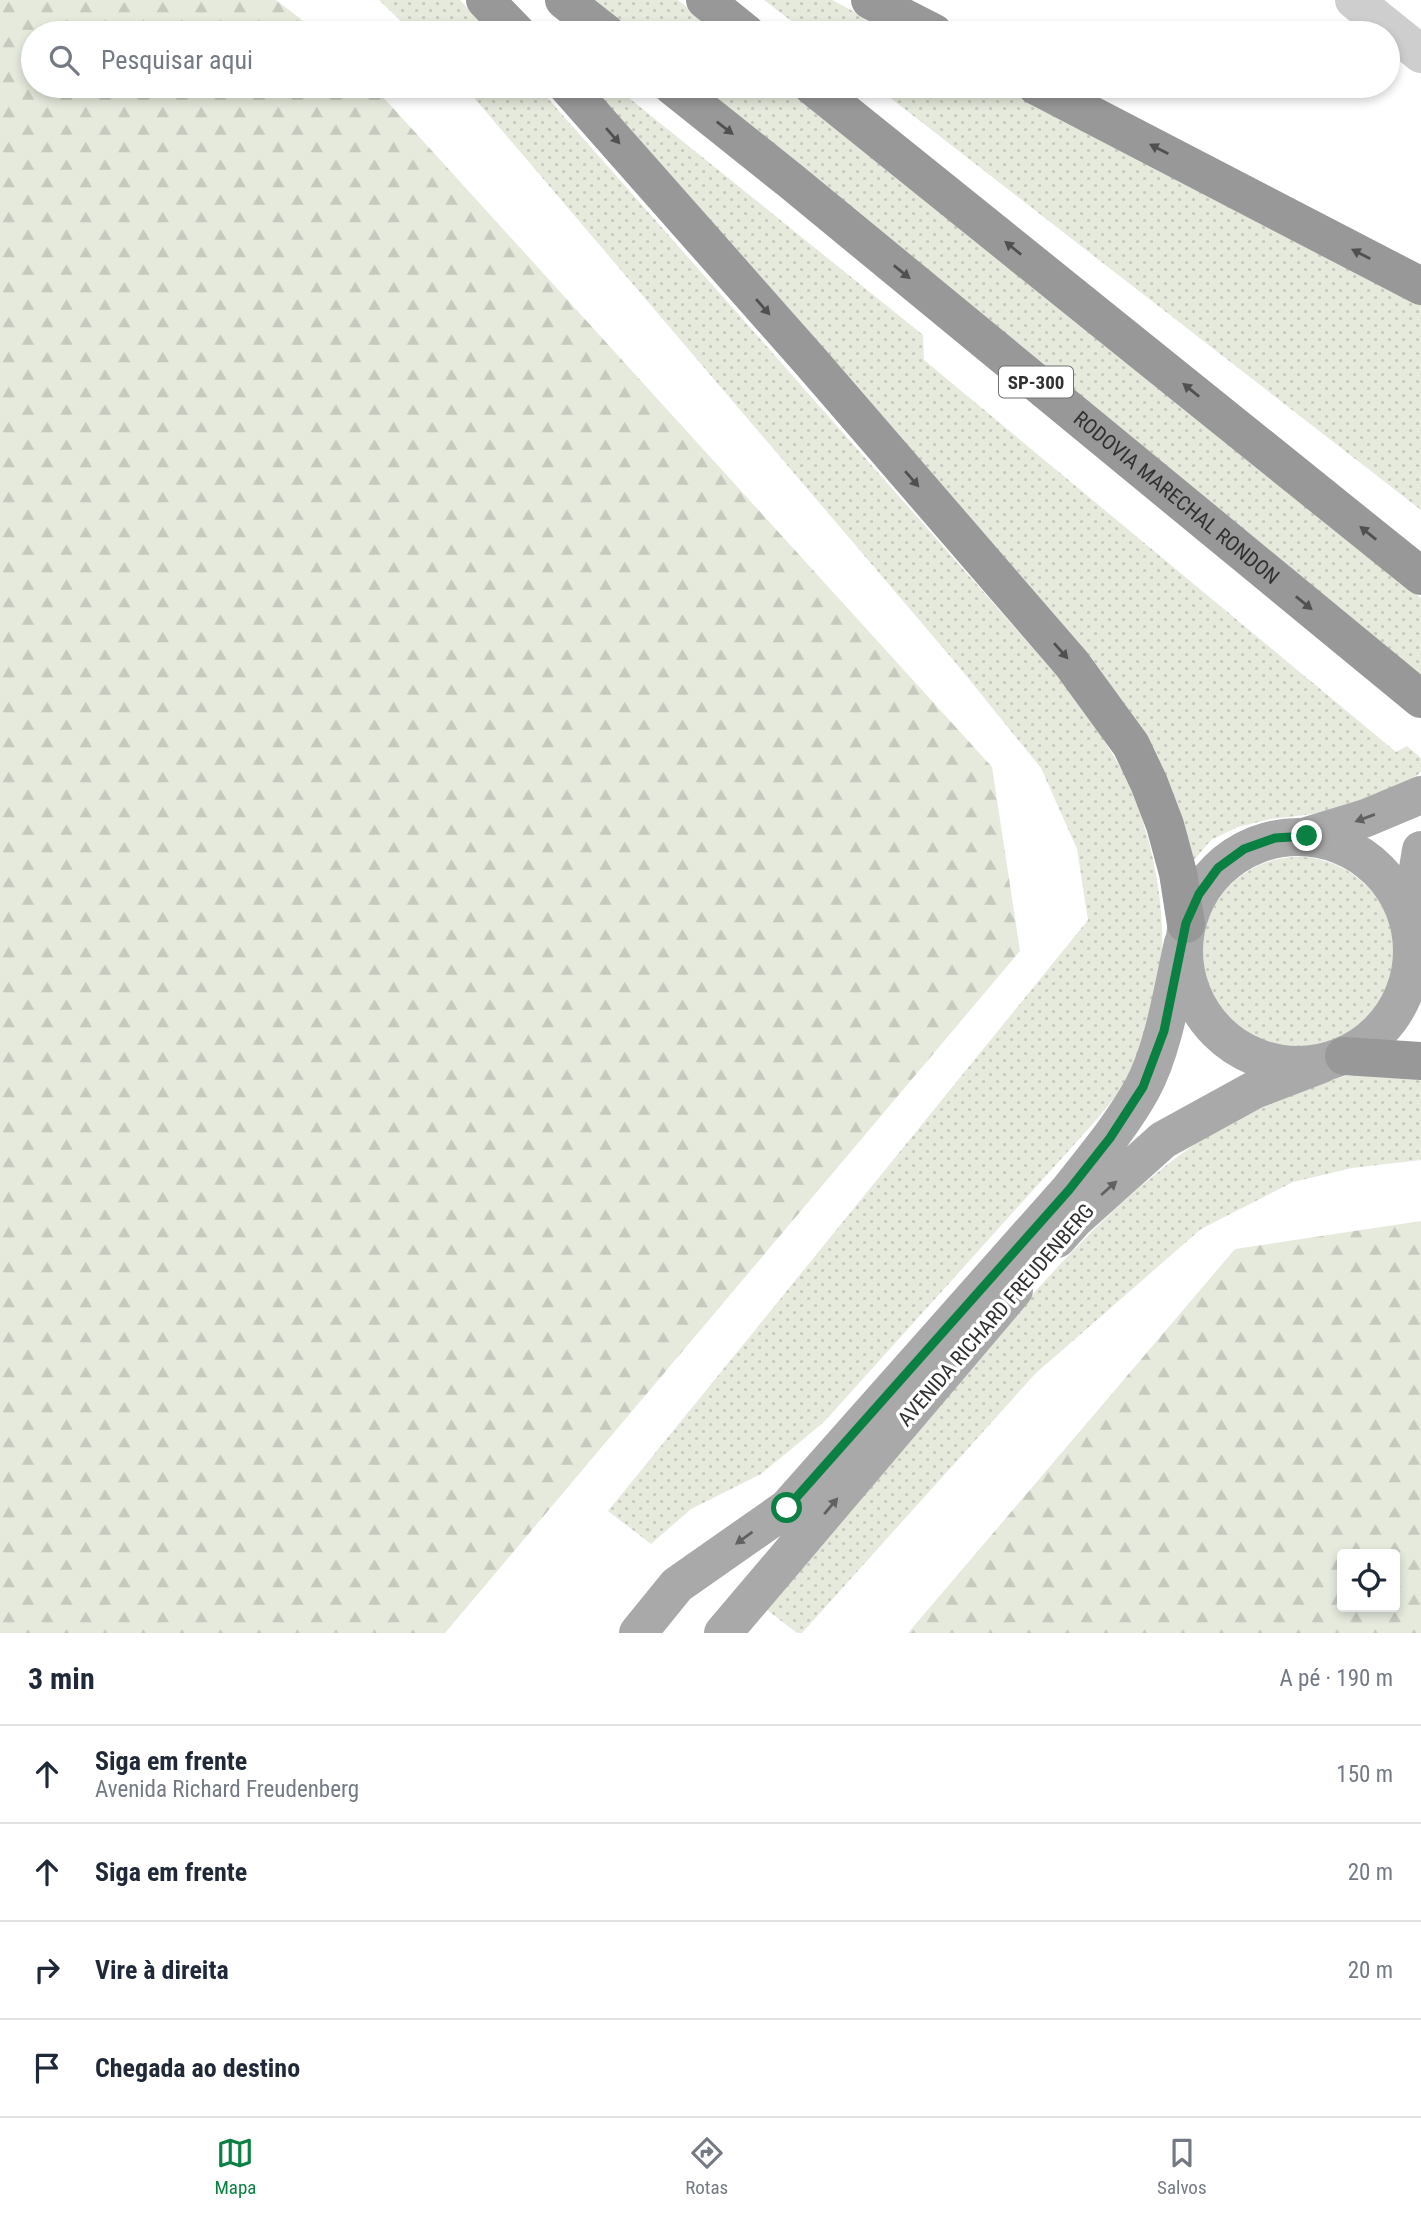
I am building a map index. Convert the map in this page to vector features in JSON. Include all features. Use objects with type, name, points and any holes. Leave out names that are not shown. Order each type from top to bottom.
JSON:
[{"type":"highway","points":[[485,0],[505,21]]},
{"type":"highway","points":[[564,0],[591,21]]},
{"type":"highway","points":[[705,0],[731,21]]},
{"type":"highway","points":[[870,0],[911,21]]},
{"type":"highway","points":[[578,98],[811,362],[1072,664],[1130,745],[1149,783],[1165,825],[1178,873],[1184,933]]},
{"type":"highway","name":"RODOVIA MARECHAL RONDON","points":[[687,98],[1410,690]]},
{"type":"highway","points":[[827,98],[1421,576]]},
{"type":"highway","points":[[1059,98],[1421,286]]},
{"type":"highway","points":[[1333,1060],[1421,1061]]},
{"type":"main road","points":[[1421,795],[1366,818],[1307,836],[1275,838],[1244,849],[1218,868],[1199,894],[1184,933],[1186,978],[1200,1010],[1222,1037],[1252,1056],[1286,1065],[1333,1060],[1371,1041],[1391,1019],[1406,992],[1413,963],[1416,881],[1421,849]]},
{"type":"main road","points":[[1307,836],[1343,845],[1374,864],[1398,892],[1411,926],[1413,963]]},
{"type":"main road","name":"AVENIDA RICHARD FREUDENBERG","points":[[638,1633],[677,1585],[787,1508],[1069,1190],[1110,1138],[1143,1087],[1164,1031],[1184,933]]},
{"type":"main road","name":"AVENIDA RICHARD FREUDENBERG","points":[[723,1633],[1075,1219],[1163,1140],[1254,1090],[1333,1060]]},
{"type":"lane","points":[[1354,0],[1380,21]]},
{"type":"lane","points":[[1400,37],[1421,54]]},
{"type":"green space","points":[[0,0],[276,0],[303,21],[21,21],[21,98],[384,98],[992,767],[1020,951],[445,1633],[0,1633]]},
{"type":"green space","points":[[379,0],[460,0],[479,21],[401,21]]},
{"type":"green space","points":[[590,0],[678,0],[704,21],[616,21]]},
{"type":"green space","points":[[764,0],[832,0],[872,21],[791,21]]},
{"type":"green space","points":[[474,98],[548,98],[1068,688],[1112,754],[1135,796],[1154,862],[1159,893],[1162,955],[1159,986],[1144,1046],[1131,1075],[1120,1091],[824,1422],[761,1474],[691,1509],[651,1544],[608,1511],[1088,920],[1077,849],[1041,768],[955,662]]},
{"type":"green space","points":[[600,98],[629,98],[923,335],[924,360],[1396,752],[1407,746],[1421,758],[1421,772],[1391,795],[1346,810],[1271,819],[1238,827],[1211,840],[1190,865],[1184,835]]},
{"type":"green space","points":[[710,98],[800,98],[1421,598],[1421,676]]},
{"type":"green space","points":[[890,98],[1023,98],[1421,304],[1421,510]]},
{"type":"green space","points":[[1298,857],[1335,864],[1366,885],[1387,916],[1394,953],[1387,990],[1366,1021],[1335,1042],[1298,1049],[1261,1042],[1230,1021],[1209,990],[1202,953],[1209,916],[1230,885],[1261,864]]},
{"type":"green space","points":[[1421,1071],[1421,1160],[1352,1168],[1293,1182],[1201,1229],[1035,1374],[802,1633],[797,1633],[762,1606],[1063,1261],[1112,1212],[1164,1167],[1220,1128],[1279,1097],[1346,1076]]},
{"type":"green space","points":[[1421,1221],[1421,1633],[908,1633],[1235,1249]]},
{"type":"route","points":[[787,1508],[1069,1190],[1110,1138],[1143,1087],[1164,1031],[1186,923],[1199,894],[1218,868],[1244,849],[1275,838],[1307,836]]}]
